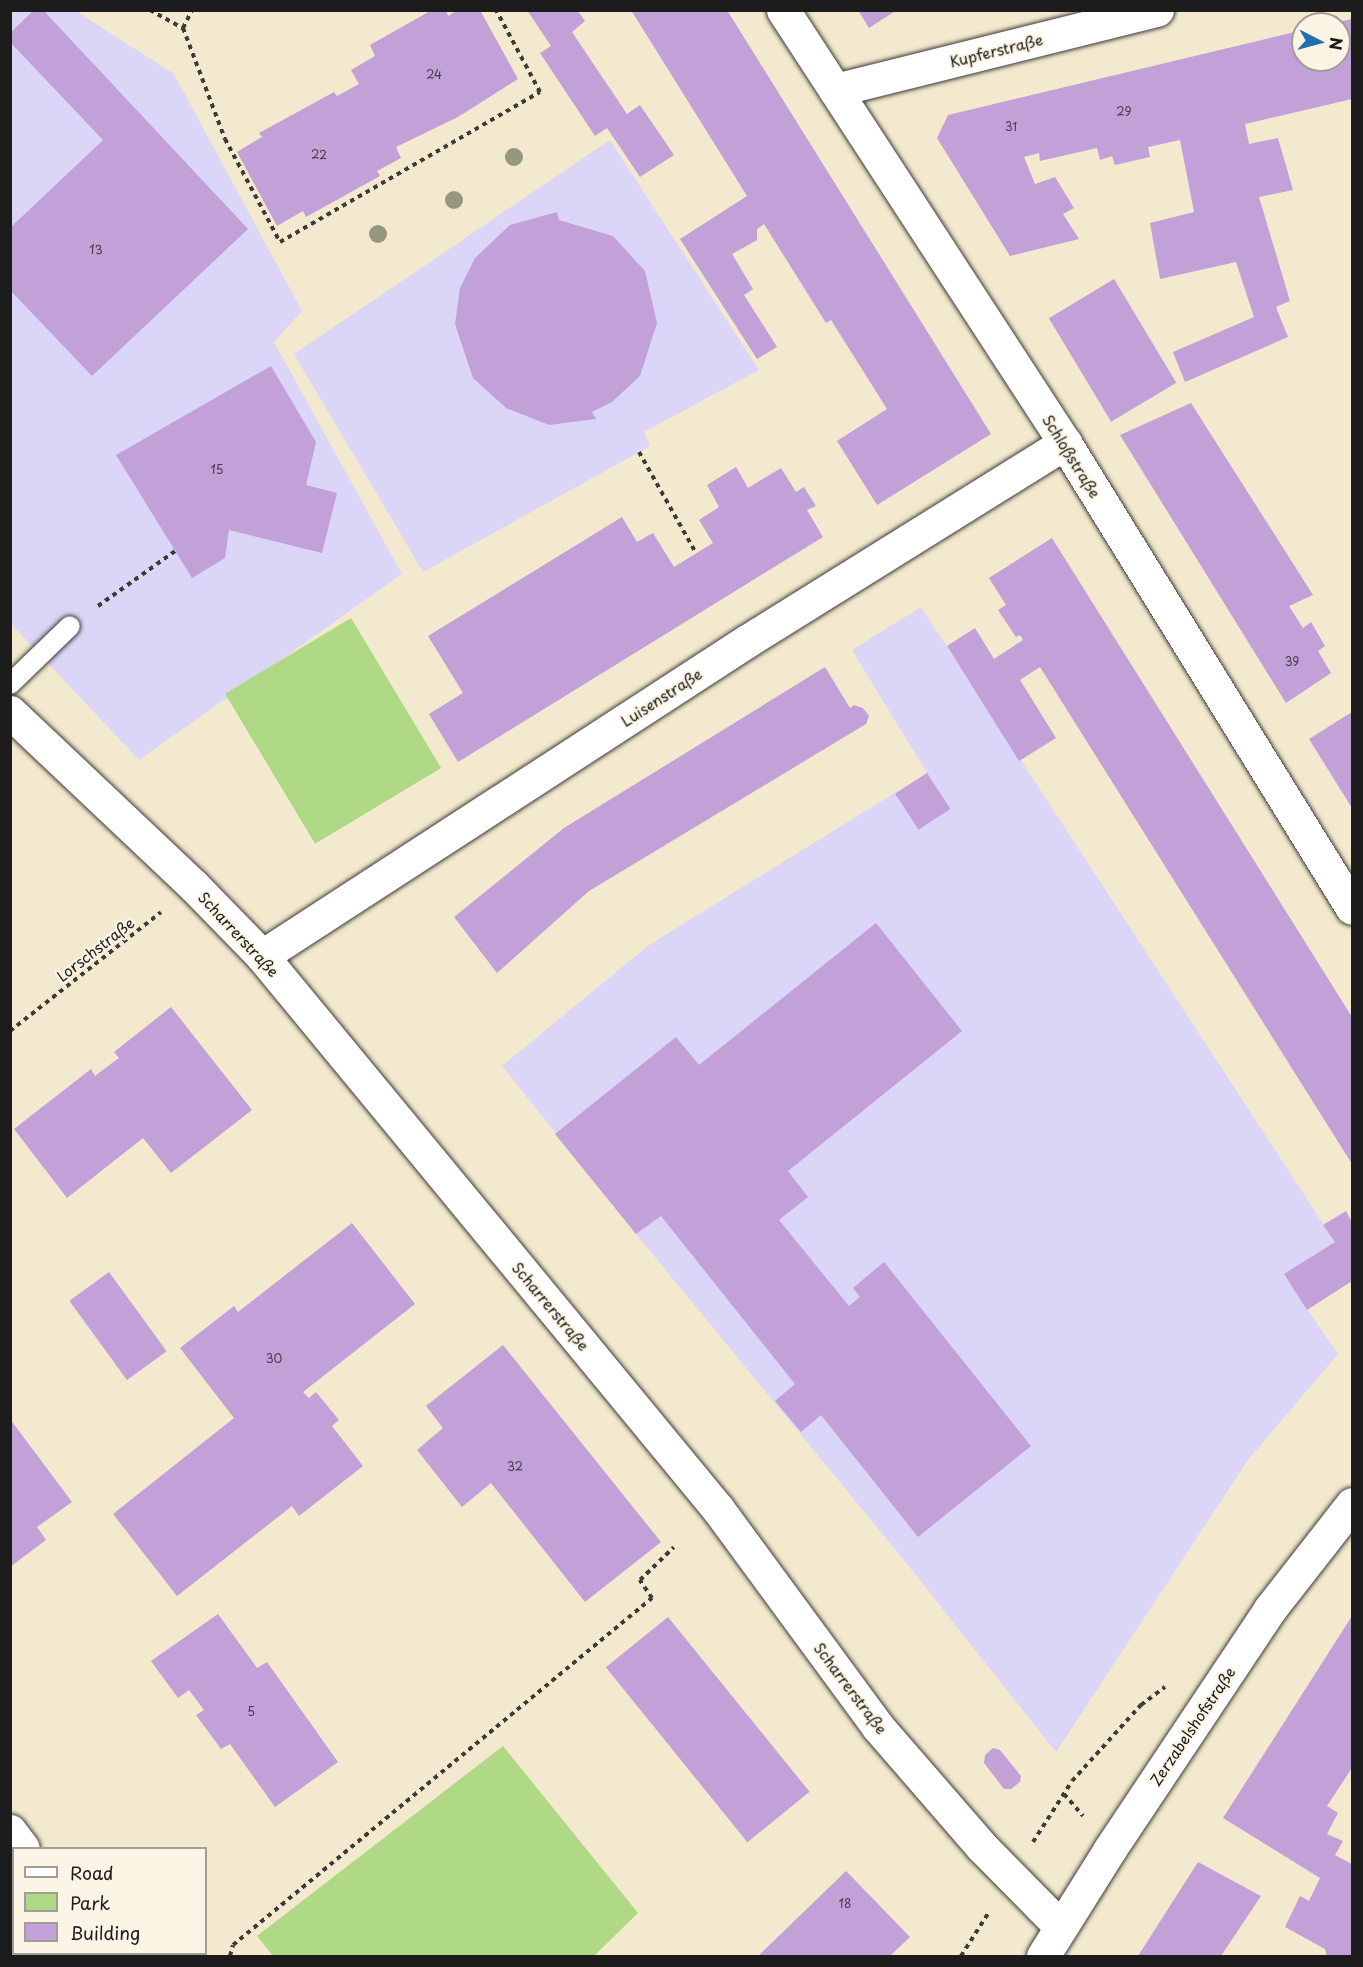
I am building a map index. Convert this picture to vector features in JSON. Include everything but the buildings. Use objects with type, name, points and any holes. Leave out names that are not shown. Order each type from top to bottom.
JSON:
[{"type":"street","name":"Schloßstraße","points":[[783,10],[1065,444],[1353,908]]},
{"type":"street","name":"Kupferstraße","points":[[835,90],[1157,10]]},
{"type":"street","name":"Luisenstraße","points":[[262,956],[747,641],[1065,444]]},
{"type":"street","name":"Scharrerstraße","points":[[10,712],[194,886],[262,956],[718,1509],[878,1727],[982,1846],[1061,1927]]},
{"type":"street","name":"Zerzabelshofstraße","points":[[1043,1956],[1269,1610],[1353,1504]]},
{"type":"street","points":[[10,1831],[22,1847]]},
{"type":"lane","points":[[10,684],[70,626]]},
{"type":"path","points":[[150,10],[183,28],[225,139],[280,242],[540,92],[496,10]]},
{"type":"path","points":[[183,28],[192,10]]},
{"type":"path","points":[[639,453],[696,553]]},
{"type":"path","points":[[70,626],[175,550]]},
{"type":"path","name":"Lorschstraße","points":[[10,1031],[194,886]]},
{"type":"path","points":[[230,1956],[233,1945],[652,1598],[640,1580],[674,1547]]},
{"type":"path","points":[[962,1956],[1072,1780],[1141,1705],[1168,1684]]},
{"type":"shaded area","points":[[11,11],[76,11],[174,74],[302,311],[274,342],[402,574],[139,760],[11,624]]},
{"type":"shaded area","points":[[610,140],[759,370],[644,432],[650,446],[423,572],[294,354]]},
{"type":"shaded area","points":[[921,607],[1335,1242],[1284,1275],[1338,1354],[1248,1460],[1056,1752],[903,1559],[636,1234],[502,1066],[649,945],[927,773],[852,650]]},
{"type":"green space","points":[[351,618],[441,768],[315,844],[225,694]]},
{"type":"green space","points":[[503,1746],[638,1913],[594,1956],[273,1956],[257,1936]]}]
